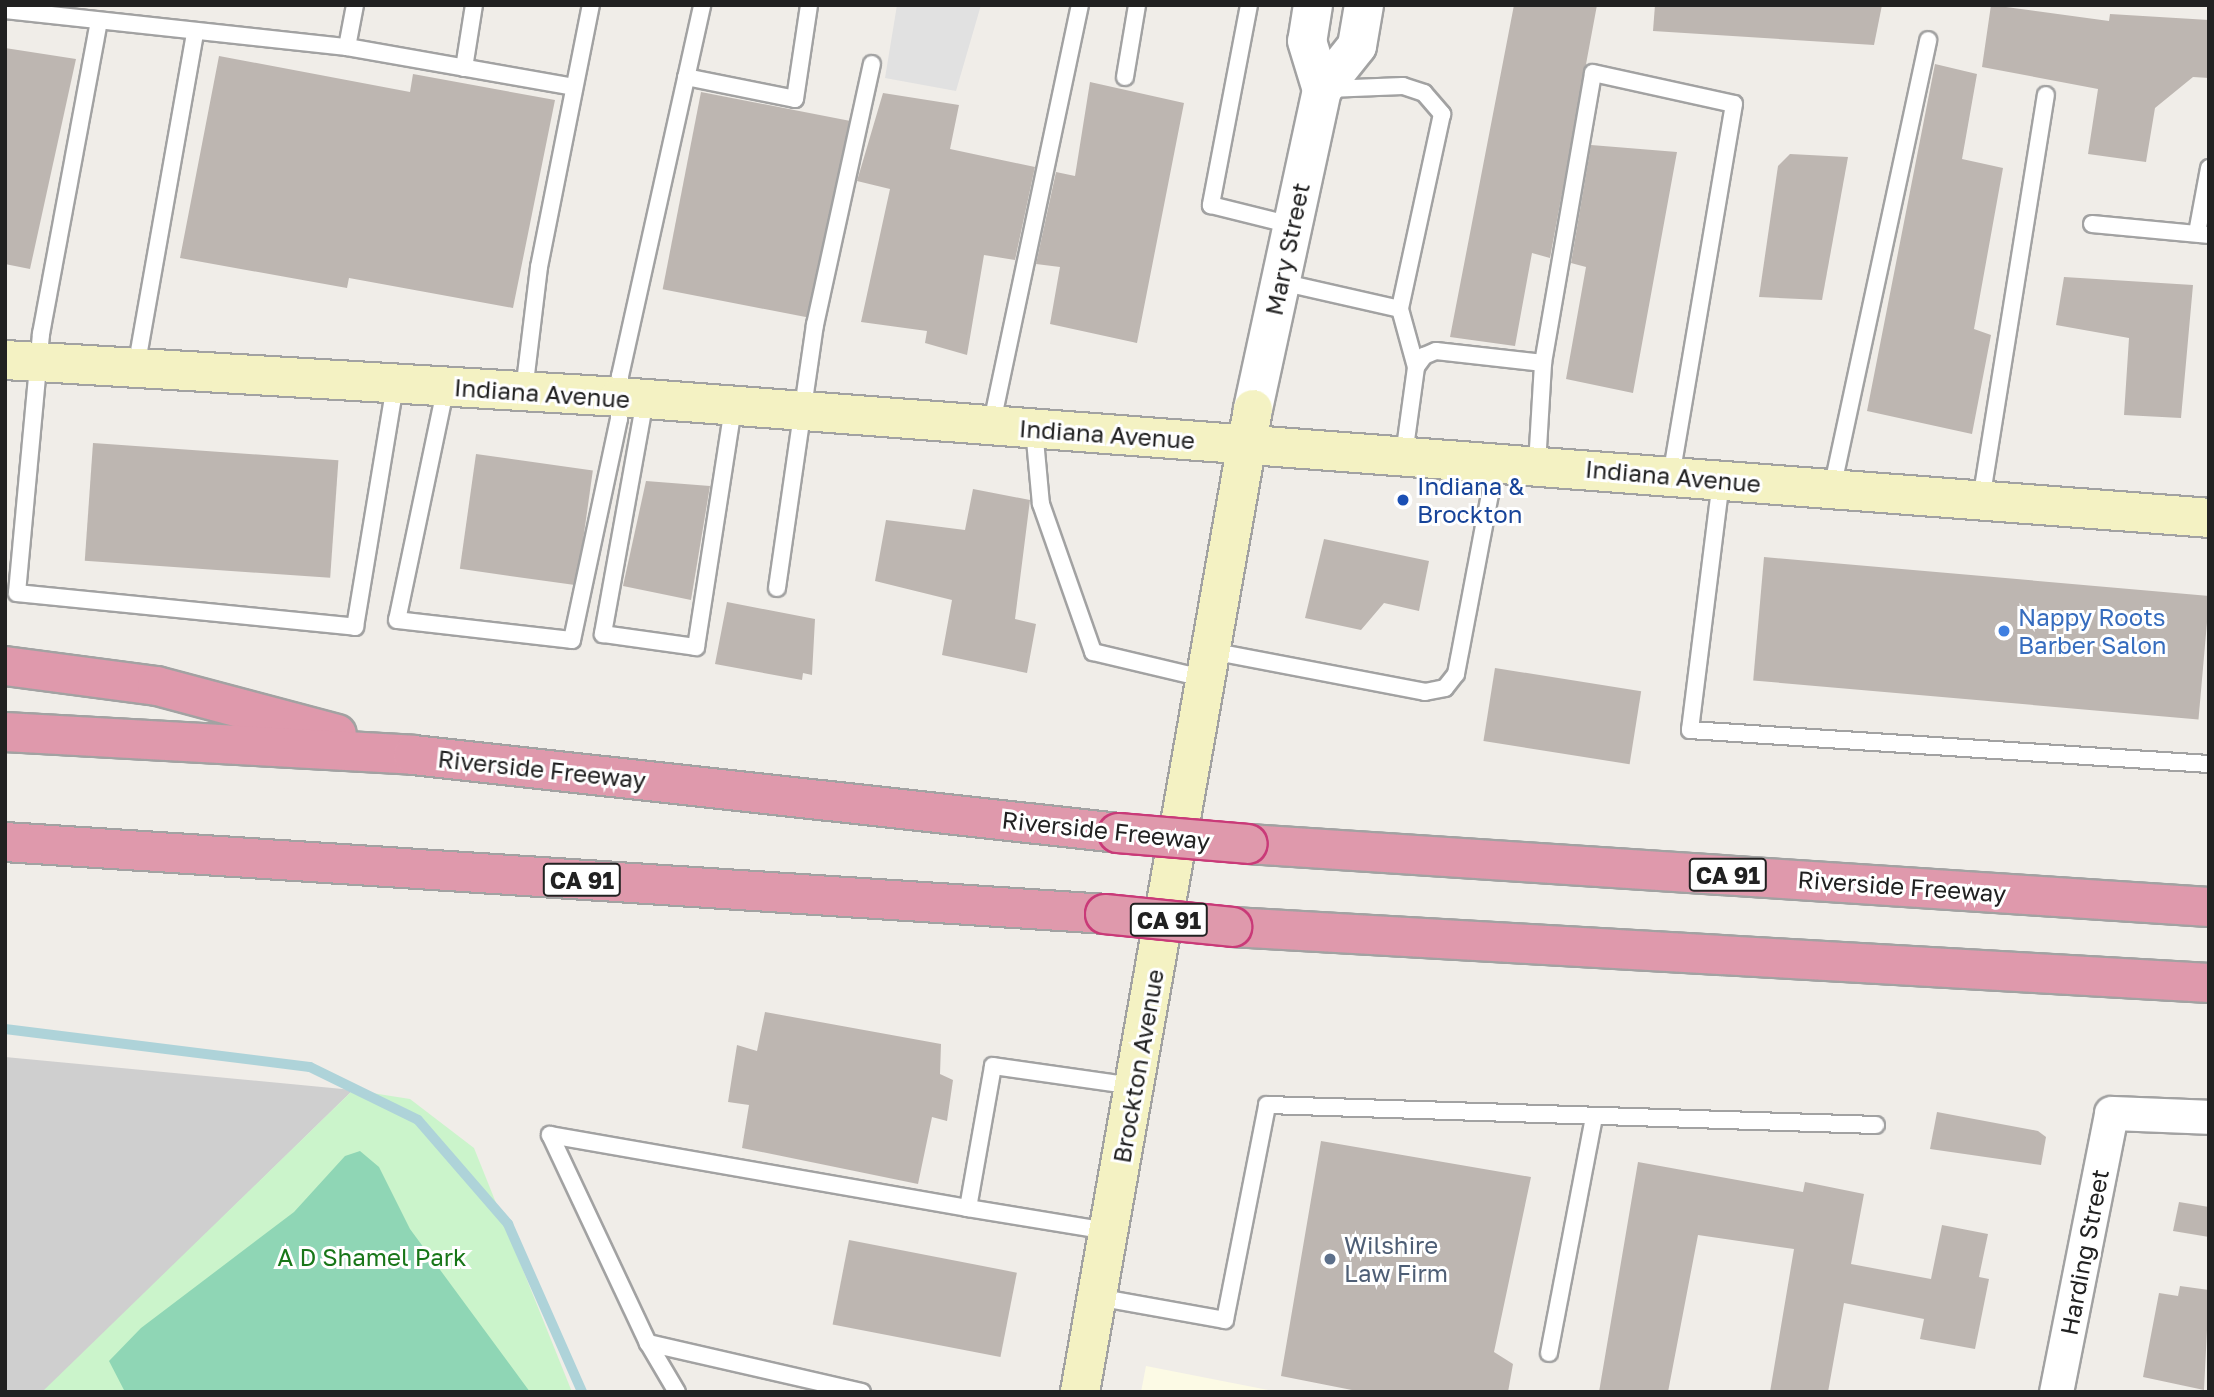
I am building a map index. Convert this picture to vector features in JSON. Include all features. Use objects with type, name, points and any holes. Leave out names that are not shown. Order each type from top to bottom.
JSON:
[{"type":"highway","points":[[5,666],[157,685],[413,755]]},
{"type":"highway","name":"Riverside Freeway","points":[[5,732],[413,755],[1118,833],[1248,844],[2209,907]]},
{"type":"highway","name":"CA 91","points":[[5,842],[1105,914],[1232,926],[2209,983]]},
{"type":"highway","points":[[5,852],[58,846]]},
{"type":"main road","name":"Indiana Avenue","points":[[21,361],[395,386],[444,396],[524,391],[628,405],[733,407],[991,427],[1034,429],[1250,426],[1404,455],[2209,518]]},
{"type":"main road","name":"Brockton Avenue","points":[[1080,1392],[1250,426]]},
{"type":"street","name":"Mary Street","points":[[1313,5],[1307,41],[1322,90]]},
{"type":"street","name":"Mary Street","points":[[1250,426],[1322,90],[1357,46],[1364,5]]},
{"type":"street","name":"Harding Street","points":[[2056,1392],[2111,1113],[2209,1117]]},
{"type":"lane","points":[[346,47],[355,5]]},
{"type":"lane","points":[[464,68],[474,5]]},
{"type":"lane","points":[[524,391],[539,267],[591,5]]},
{"type":"lane","points":[[444,396],[397,620],[572,640],[628,405],[686,77],[702,5]]},
{"type":"lane","points":[[686,77],[795,99],[808,5]]},
{"type":"lane","points":[[991,427],[1080,5]]},
{"type":"lane","points":[[1125,77],[1137,5]]},
{"type":"lane","points":[[1249,5],[1211,205],[1292,225]]},
{"type":"lane","points":[[5,10],[195,33],[346,47],[574,87]]},
{"type":"lane","points":[[99,22],[21,361],[11,593],[355,626],[395,386]]},
{"type":"lane","points":[[136,368],[195,33]]},
{"type":"lane","points":[[1832,489],[1928,40]]},
{"type":"lane","points":[[777,588],[801,412],[872,64]]},
{"type":"lane","points":[[1537,465],[1544,363],[1594,73],[1734,104],[1671,476]]},
{"type":"lane","points":[[1322,90],[1403,86],[1424,93],[1442,114],[1399,309],[1416,367],[1404,455]]},
{"type":"lane","points":[[1981,500],[2046,95]]},
{"type":"lane","points":[[2092,224],[2203,234],[2209,168]]},
{"type":"lane","points":[[1281,282],[1399,309]]},
{"type":"lane","points":[[1416,367],[1436,351],[1544,363]]},
{"type":"lane","points":[[628,405],[603,634],[696,648],[733,407]]},
{"type":"lane","points":[[1034,429],[1041,504],[1093,652],[1425,692],[1445,688],[1456,674],[1496,462]]},
{"type":"lane","points":[[1721,480],[1690,730],[2209,764]]},
{"type":"lane","points":[[968,1208],[993,1066],[1134,1086]]},
{"type":"lane","points":[[1097,1297],[1225,1320],[1266,1105],[1594,1118],[1876,1125]]},
{"type":"lane","points":[[1549,1353],[1594,1118]]},
{"type":"lane","points":[[677,1392],[648,1343],[550,1135],[1108,1231]]},
{"type":"lane","points":[[648,1343],[862,1392]]},
{"type":"shaded area","points":[[897,5],[981,5],[956,91],[885,78]]},
{"type":"shaded area","points":[[5,1057],[353,1090],[44,1392],[5,1392]]},
{"type":"shaded area","points":[[1146,1366],[1279,1392],[1141,1392]]},
{"type":"green space","name":"A D Shamel Park","points":[[353,1090],[410,1099],[474,1148],[572,1392],[42,1392]]},
{"type":"green space","points":[[360,1151],[379,1167],[410,1229],[530,1392],[125,1392],[109,1361],[141,1328],[294,1212],[345,1156]]},
{"type":"building","points":[[1514,5],[1597,5],[1550,258],[1532,253],[1515,346],[1450,337]]},
{"type":"building","points":[[1655,5],[1882,5],[1874,45],[1653,31]]},
{"type":"building","points":[[1991,5],[2109,21],[2110,14],[2209,20],[2209,78],[2193,77],[2155,108],[2146,162],[2088,154],[2098,89],[1982,67]]},
{"type":"building","points":[[5,48],[76,59],[30,269],[5,264]]},
{"type":"building","points":[[219,56],[410,92],[413,74],[555,100],[513,308],[349,278],[347,288],[180,258]]},
{"type":"building","points":[[1935,64],[1977,74],[1962,159],[2003,168],[1974,329],[1991,335],[1972,434],[1867,411]]},
{"type":"building","points":[[1090,82],[1184,103],[1137,343],[1050,324],[1060,267],[1036,264],[1056,172],[1075,176]]},
{"type":"building","points":[[701,92],[849,121],[811,318],[663,289]]},
{"type":"building","points":[[883,93],[959,105],[950,149],[1035,167],[1015,260],[984,255],[967,355],[925,343],[927,331],[861,322],[890,189],[857,181]]},
{"type":"building","points":[[1591,145],[1677,152],[1633,393],[1566,379],[1586,267],[1571,263]]},
{"type":"building","points":[[1790,154],[1848,157],[1822,300],[1759,297],[1778,166]]},
{"type":"building","points":[[2064,277],[2193,285],[2181,418],[2124,415],[2129,338],[2056,325]]},
{"type":"building","points":[[93,443],[338,460],[330,578],[85,561]]},
{"type":"building","points":[[476,454],[593,470],[577,585],[460,569]]},
{"type":"building","points":[[646,481],[710,486],[691,600],[623,586]]},
{"type":"building","points":[[973,489],[1030,500],[1015,619],[1036,624],[1027,673],[942,655],[952,600],[875,581],[886,520],[965,530]]},
{"type":"building","points":[[1324,539],[1429,561],[1419,611],[1384,603],[1361,630],[1305,618]]},
{"type":"building","points":[[1764,557],[2209,596],[2198,719],[1753,681]]},
{"type":"building","points":[[727,602],[815,619],[812,675],[803,673],[802,680],[715,664]]},
{"type":"building","points":[[1495,668],[1641,691],[1630,764],[1483,741]]},
{"type":"building","points":[[765,1012],[941,1044],[940,1074],[953,1080],[947,1121],[932,1117],[918,1184],[742,1148],[749,1105],[728,1102],[737,1045],[757,1051]]},
{"type":"building","points":[[1937,1112],[2038,1131],[2046,1137],[2041,1165],[1930,1149]]},
{"type":"building","points":[[1321,1141],[1531,1177],[1494,1352],[1513,1364],[1508,1392],[1362,1392],[1281,1376]]},
{"type":"building","points":[[1638,1162],[1803,1192],[1805,1182],[1864,1194],[1851,1264],[1931,1279],[1942,1225],[1988,1234],[1979,1277],[1989,1279],[1975,1349],[1920,1339],[1924,1319],[1844,1303],[1828,1392],[1770,1392],[1794,1249],[1698,1235],[1668,1392],[1599,1392]]},
{"type":"building","points":[[2179,1202],[2209,1207],[2209,1237],[2173,1231]]},
{"type":"building","points":[[849,1240],[1017,1273],[1000,1357],[833,1324]]},
{"type":"building","points":[[2180,1286],[2209,1290],[2204,1390],[2143,1377],[2159,1293],[2178,1296]]},
{"type":"waterway","points":[[5,1029],[310,1067],[418,1120],[508,1224],[582,1392]]},
{"type":"place","name":"Indiana & Brockton","points":[[1403,500]]},
{"type":"place","name":"Nappy Roots Barber Salon","points":[[2004,631]]},
{"type":"place","name":"Wilshire Law Firm","points":[[1330,1259]]}]
